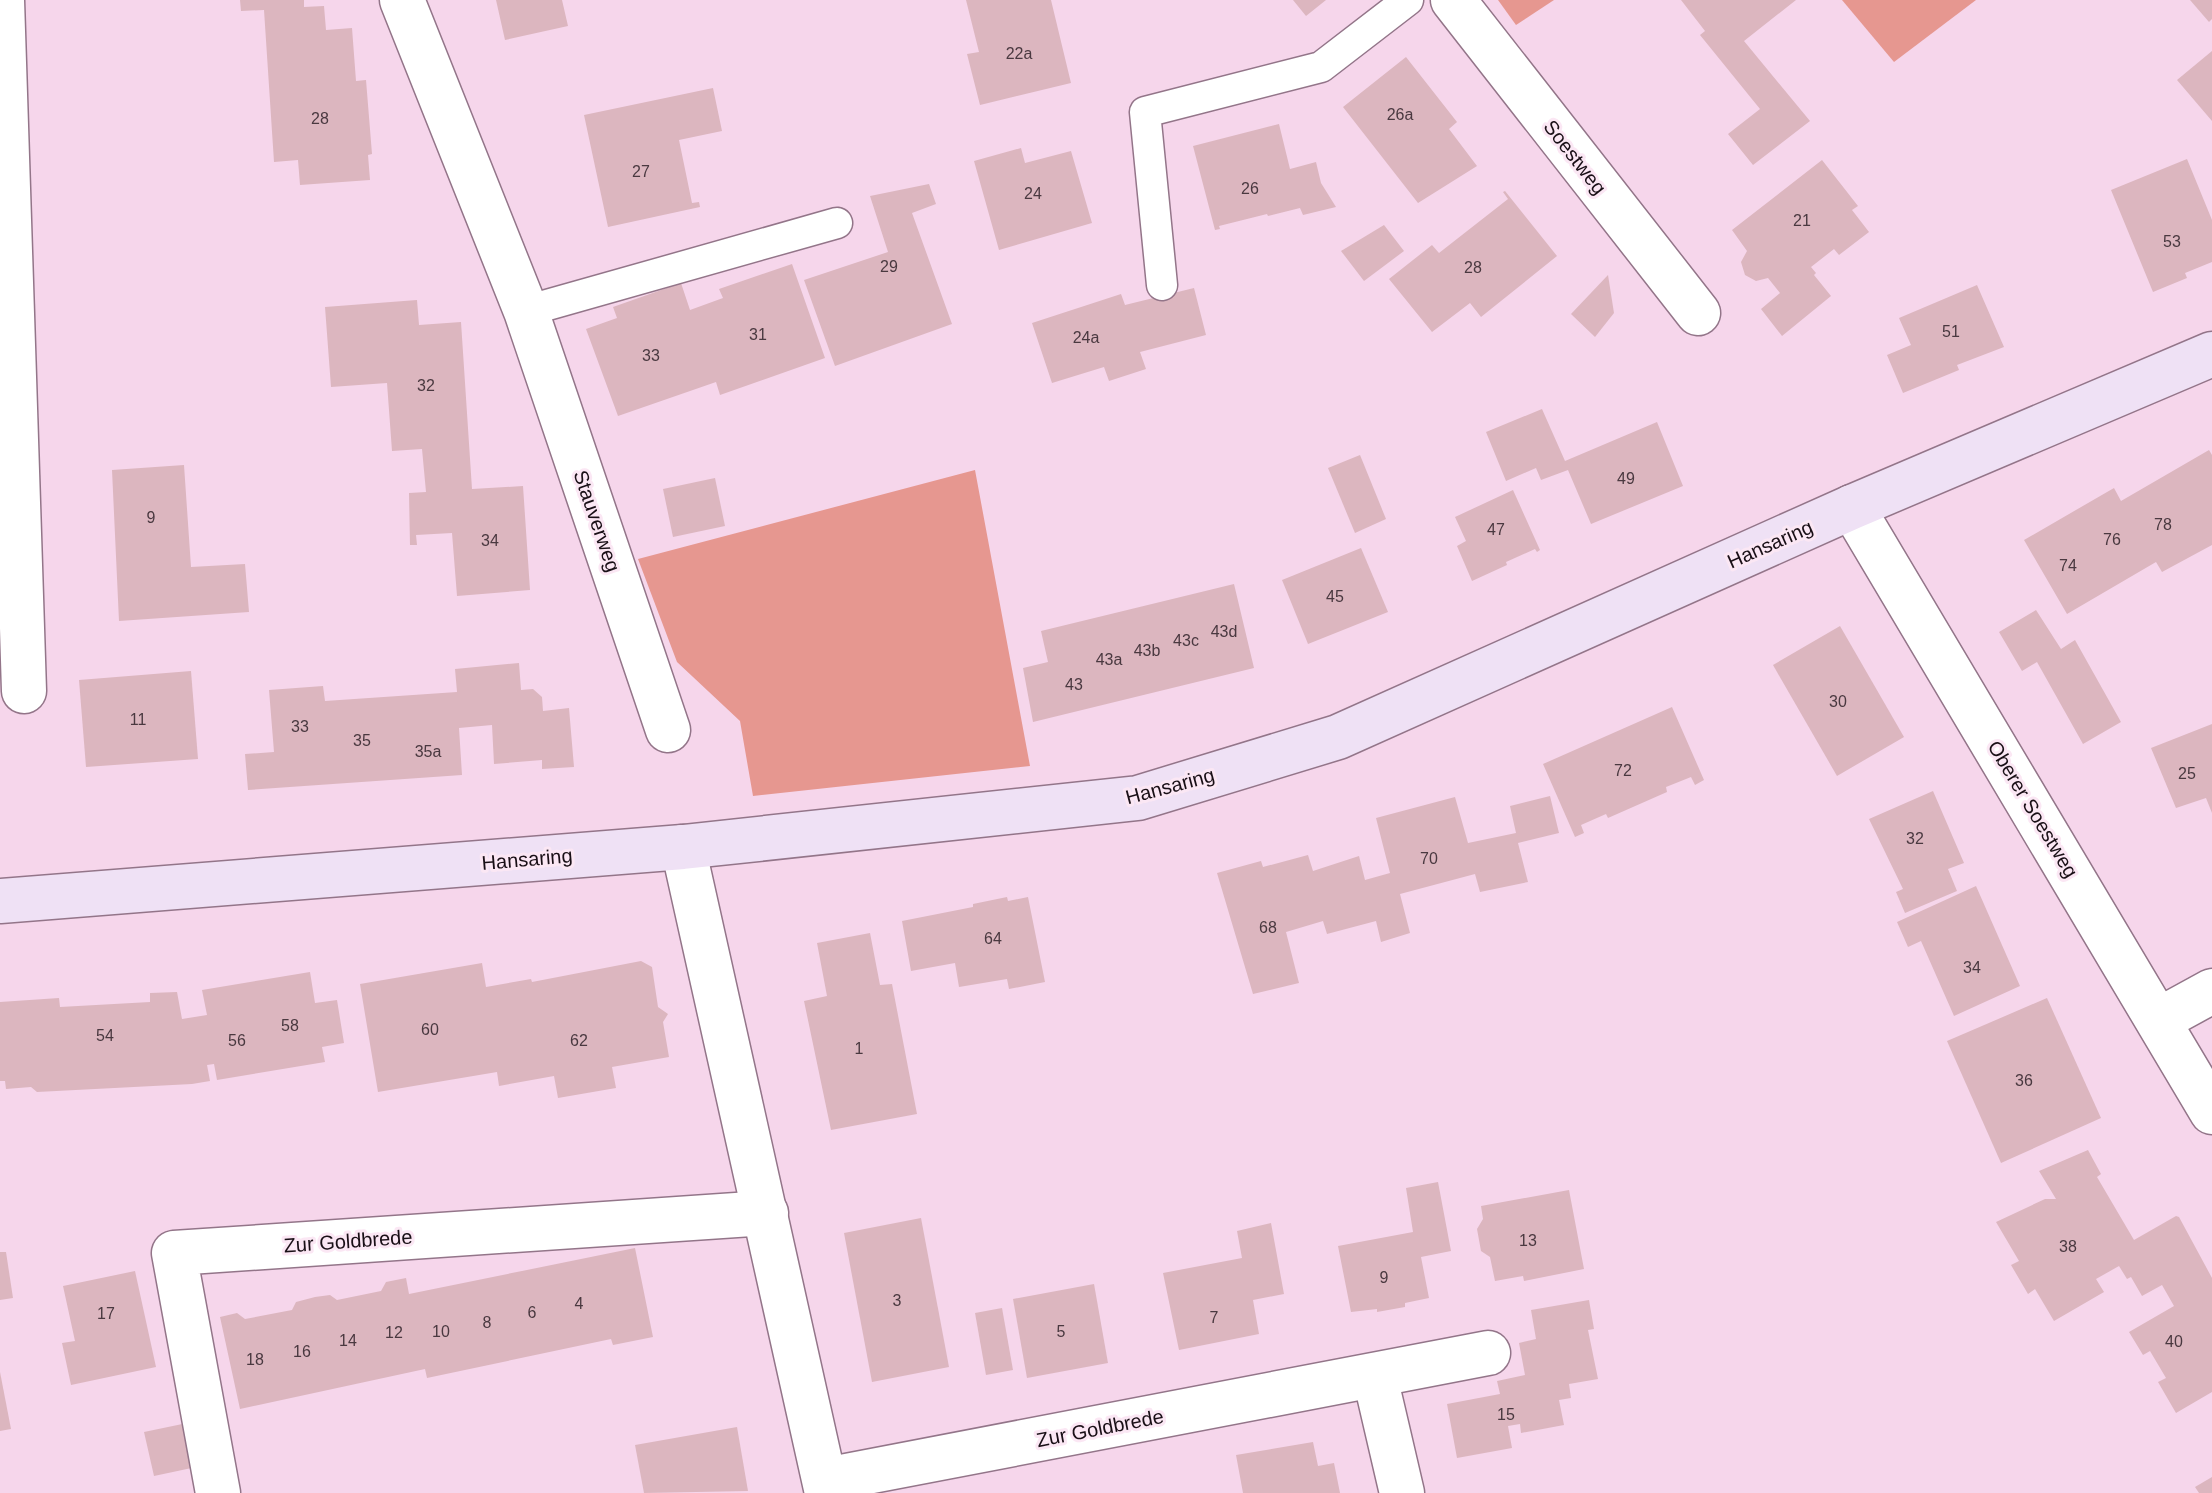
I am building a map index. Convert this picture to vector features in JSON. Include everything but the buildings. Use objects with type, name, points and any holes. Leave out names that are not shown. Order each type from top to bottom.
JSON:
[{"type":"street","points":[[2,0],[24,691]]},
{"type":"street","name":"Stauverweg","points":[[402,0],[526,311],[668,730]]},
{"type":"street","name":"Soestweg","points":[[1453,0],[1698,313]]},
{"type":"street","name":"Hansaring","points":[[0,901],[683,847],[1138,798],[1338,737],[1852,507],[2212,354]]},
{"type":"street","name":"Oberer Soestweg","points":[[1852,507],[2212,1112]]},
{"type":"street","name":"Zur Goldbrede","points":[[683,847],[826,1486],[1488,1353]]},
{"type":"street","points":[[2159,1020],[2212,991]]},
{"type":"street","name":"Zur Goldbrede","points":[[218,1493],[174,1253],[766,1213]]},
{"type":"street","points":[[1375,1377],[1402,1493]]},
{"type":"lane","points":[[1162,285],[1145,112],[1321,67],[1408,0]]},
{"type":"lane","points":[[526,311],[837,223]]},
{"type":"shaded area","points":[[1498,0],[1554,0],[1516,25]]},
{"type":"shaded area","points":[[1842,0],[1976,0],[1894,62]]},
{"type":"shaded area","points":[[975,470],[1030,766],[753,796],[740,721],[677,662],[638,559]]}]
